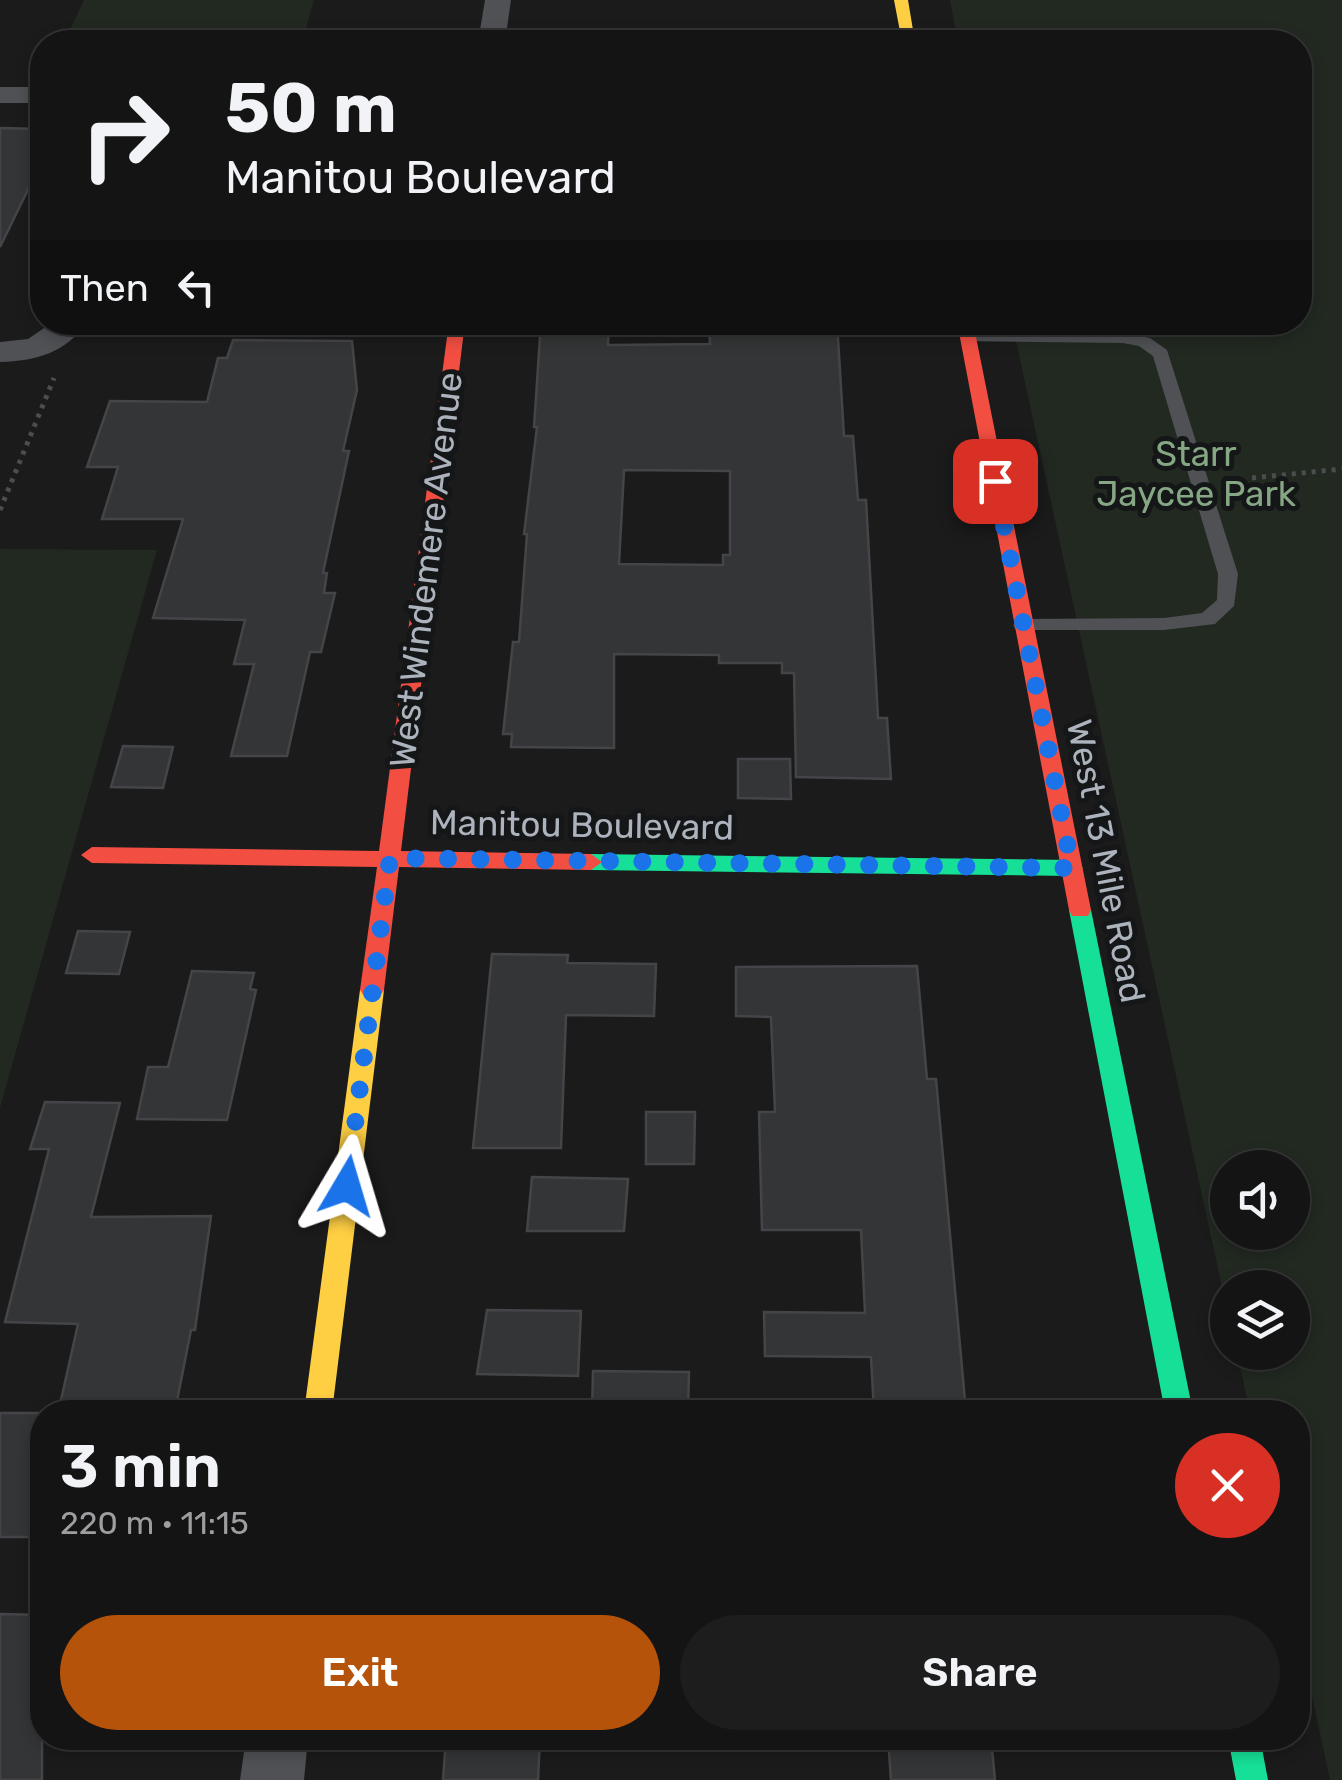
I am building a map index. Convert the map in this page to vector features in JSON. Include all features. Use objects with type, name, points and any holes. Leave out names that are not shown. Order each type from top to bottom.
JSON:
[{"type":"street","points":[[494,30],[498,0]]},
{"type":"street","points":[[900,0],[906,30]]},
{"type":"street","points":[[0,95],[30,95]]},
{"type":"street","name":"West Windemere Avenue","points":[[320,1400],[455,335]]},
{"type":"street","name":"West 13 Mile Road","points":[[967,335],[1178,1400]]},
{"type":"street","points":[[0,352],[60,343]]},
{"type":"street","name":"Manitou Boulevard","points":[[92,854],[1072,868]]},
{"type":"street","points":[[272,1780],[276,1750]]},
{"type":"street","points":[[1246,1750],[1252,1780]]},
{"type":"lane","points":[[1023,625],[1164,624],[1208,618],[1227,602],[1228,574],[1160,354],[1144,342],[1064,335]]},
{"type":"path","points":[[0,510],[60,343]]},
{"type":"path","points":[[1252,478],[1342,469]]},
{"type":"green space","points":[[84,0],[314,0],[305,30],[70,30]]},
{"type":"green space","name":"Starr Jaycee Park","points":[[950,0],[1342,0],[1342,1780],[1330,1780],[1310,1686],[1310,1400],[1247,1400],[1241,1370],[1310,1370],[1310,1270],[1218,1270],[1214,1250],[1310,1250],[1310,1150],[1210,1150],[1210,1232],[1015,335],[1312,335],[1312,30],[956,30]]},
{"type":"green space","points":[[0,549],[157,550],[0,1108]]},
{"type":"building","points":[[0,128],[30,129],[30,186],[0,247]]},
{"type":"building","points":[[540,335],[608,335],[608,345],[710,344],[710,335],[838,335],[844,436],[853,436],[858,500],[866,500],[878,718],[887,718],[891,779],[796,777],[794,673],[782,673],[782,663],[719,663],[719,655],[614,654],[614,748],[511,747],[512,734],[503,734],[513,642],[519,642],[524,534],[537,427]],"holes":[[[624,470],[730,471],[730,555],[723,555],[723,565],[619,564]]]},
{"type":"building","points":[[233,340],[352,341],[357,390],[343,451],[349,451],[323,573],[327,573],[324,593],[335,593],[321,652],[310,652],[287,756],[231,756],[254,664],[234,664],[245,620],[153,618],[183,519],[102,519],[118,467],[87,467],[110,401],[207,402],[218,358],[227,358]]},
{"type":"building","points":[[123,746],[173,747],[163,788],[111,787]]},
{"type":"building","points":[[738,759],[790,759],[791,799],[738,798]]},
{"type":"building","points":[[78,931],[130,932],[119,974],[66,973]]},
{"type":"building","points":[[492,954],[568,955],[567,963],[656,964],[654,1016],[566,1015],[561,1148],[473,1148]]},
{"type":"building","points":[[917,966],[927,1079],[936,1079],[965,1400],[873,1400],[871,1357],[765,1356],[764,1312],[865,1313],[861,1230],[762,1230],[759,1112],[775,1112],[771,1017],[736,1016],[736,967]]},
{"type":"building","points":[[192,971],[254,973],[250,989],[256,990],[227,1120],[137,1119],[148,1067],[168,1067]]},
{"type":"building","points":[[45,1102],[120,1103],[91,1217],[211,1216],[195,1330],[191,1330],[177,1400],[61,1400],[78,1324],[5,1322],[49,1149],[30,1149]]},
{"type":"building","points":[[646,1112],[695,1112],[694,1164],[646,1164]]},
{"type":"building","points":[[532,1177],[628,1179],[624,1231],[527,1231]]},
{"type":"building","points":[[487,1310],[581,1311],[578,1376],[477,1374]]},
{"type":"building","points":[[593,1371],[689,1372],[688,1400],[592,1400]]},
{"type":"building","points":[[0,1413],[30,1413],[30,1537],[0,1537]]},
{"type":"building","points":[[0,1614],[30,1615],[30,1750],[42,1750],[42,1780],[0,1780]]},
{"type":"building","points":[[445,1750],[539,1750],[538,1780],[443,1780]]},
{"type":"building","points":[[889,1750],[992,1750],[995,1780],[891,1780]]},
{"type":"traffic: fast","points":[[591,862],[1072,868]]},
{"type":"traffic: fast","points":[[1080,910],[1177,1400]]},
{"type":"traffic: fast","points":[[1246,1750],[1252,1780]]},
{"type":"traffic: slow","points":[[901,0],[907,30]]},
{"type":"traffic: slow","points":[[320,1400],[372,990]]},
{"type":"traffic: jam","points":[[372,990],[455,335]]},
{"type":"traffic: jam","points":[[968,335],[1080,910]]},
{"type":"traffic: jam","points":[[92,855],[591,862]]},
{"type":"route","points":[[347,1186],[390,858],[1072,868],[995,481]]}]
